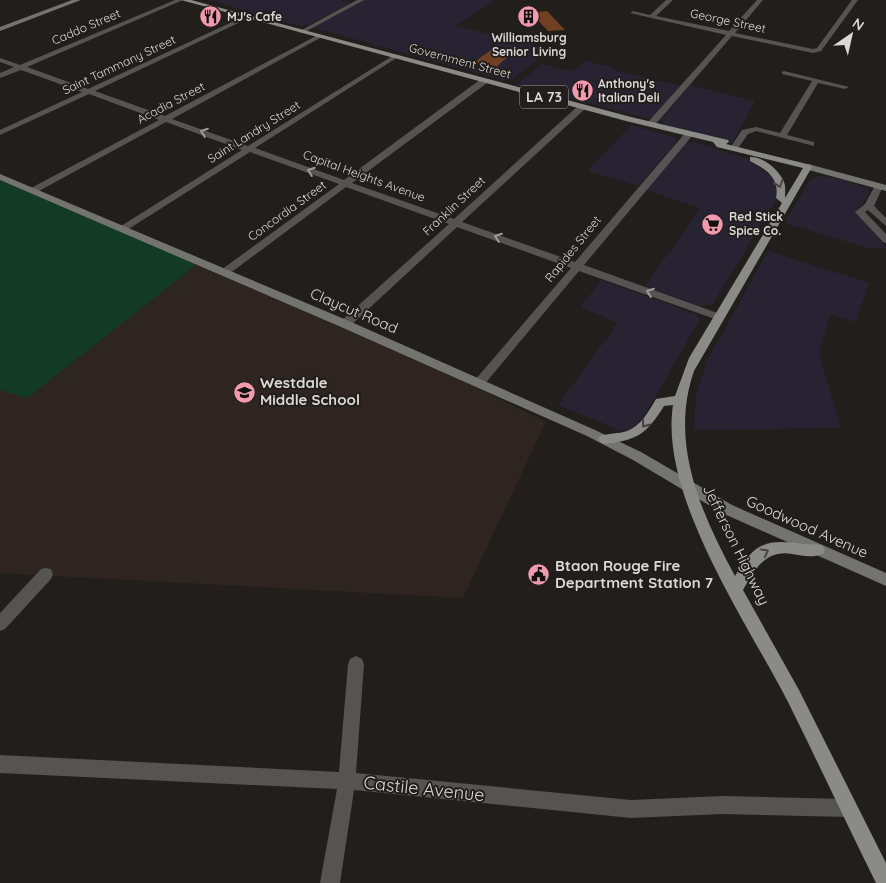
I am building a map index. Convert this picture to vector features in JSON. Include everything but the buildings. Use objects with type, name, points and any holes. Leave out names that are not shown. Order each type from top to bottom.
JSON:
[{"type":"main road","name":"Government Street","points":[[184,0],[346,40],[396,56],[808,167]]},
{"type":"main road","name":"Government Street","points":[[202,0],[303,30],[318,37],[365,50],[372,49]]},
{"type":"main road","points":[[318,37],[346,40]]},
{"type":"main road","points":[[736,147],[741,154],[762,163],[775,174],[782,187],[780,198],[786,202]]},
{"type":"main road","name":"Jefferson Highway","points":[[808,167],[692,363],[681,388],[678,441],[689,487],[712,543],[780,672],[886,883]]},
{"type":"main road","points":[[604,439],[631,436],[642,431],[660,402],[679,400]]},
{"type":"main road","points":[[736,589],[751,562],[767,550],[774,547],[805,552],[818,550]]},
{"type":"street","points":[[0,29],[78,0]]},
{"type":"street","name":"Caddo Street","points":[[0,76],[180,0]]},
{"type":"street","points":[[303,30],[362,0]]},
{"type":"street","points":[[651,17],[670,0]]},
{"type":"street","points":[[652,124],[760,0]]},
{"type":"street","name":"George Street","points":[[633,13],[819,50],[855,0]]},
{"type":"street","name":"Saint Tammany Street","points":[[0,133],[247,17]]},
{"type":"street","name":"Acadia Street","points":[[34,190],[318,37]]},
{"type":"street","name":"Saint Landry Street","points":[[124,228],[396,56]]},
{"type":"street","name":"Capital Heights Avenue","points":[[0,60],[719,317]]},
{"type":"street","points":[[784,73],[845,87]]},
{"type":"street","name":"Concordia Street","points":[[225,272],[484,80]]},
{"type":"street","points":[[782,136],[816,80]]},
{"type":"street","name":"Franklin Street","points":[[345,324],[582,107]]},
{"type":"street","points":[[736,147],[745,132],[756,129],[811,144]]},
{"type":"street","name":"Rapides Street","points":[[479,383],[689,134]]},
{"type":"street","name":"Government Street","points":[[808,167],[882,187]]},
{"type":"street","name":"Claycut Road","points":[[0,177],[124,228],[604,439],[689,487]]},
{"type":"street","points":[[886,177],[882,187],[869,206],[860,212],[886,240]]},
{"type":"street","points":[[869,206],[886,223]]},
{"type":"street","name":"Goodwood Avenue","points":[[689,487],[727,509],[886,580]]},
{"type":"street","points":[[0,624],[46,574]]},
{"type":"street","points":[[330,883],[347,781],[356,664]]},
{"type":"street","name":"Castile Avenue","points":[[0,764],[347,781],[631,809],[722,805],[848,808]]},
{"type":"shaded area","points":[[210,0],[341,0],[351,3],[308,25],[299,26]]},
{"type":"shaded area","points":[[361,0],[496,0],[455,26],[552,49],[511,80],[502,80],[311,27]]},
{"type":"shaded area","points":[[586,61],[615,68],[614,70],[680,86],[653,117],[647,118],[516,85],[543,64],[573,72]]},
{"type":"shaded area","points":[[690,85],[755,101],[732,143],[665,125],[661,120]]},
{"type":"shaded area","points":[[631,125],[674,137],[677,141],[638,186],[588,171]]},
{"type":"shaded area","points":[[694,142],[751,160],[773,178],[778,187],[779,195],[712,305],[699,306],[645,286],[701,208],[646,190],[685,144]]},
{"type":"shaded area","points":[[821,176],[845,180],[868,189],[869,193],[857,210],[886,248],[868,248],[785,223],[809,181],[812,178]]},
{"type":"shaded area","name":"Westdale Middle School","points":[[0,180],[450,374],[546,422],[463,598],[0,573]]},
{"type":"shaded area","points":[[768,251],[869,283],[856,322],[830,314],[819,354],[841,428],[694,430],[696,395],[707,361]]},
{"type":"shaded area","points":[[601,280],[698,315],[700,319],[645,414],[633,429],[622,431],[558,405],[618,323],[581,307]]},
{"type":"green space","points":[[0,180],[193,262],[195,266],[27,398],[0,390]]},
{"type":"place","name":"MJ's Cafe","points":[[211,17]]},
{"type":"place","name":"Williamsburg Senior Living","points":[[529,17]]},
{"type":"place","name":"Anthony's Italian Deli","points":[[582,91]]},
{"type":"place","name":"Red Stick Spice Co.","points":[[713,224]]},
{"type":"place","name":"Westdale Middle School","points":[[244,392]]},
{"type":"place","name":"Btaon Rouge Fire Department Station 7","points":[[539,575]]}]
